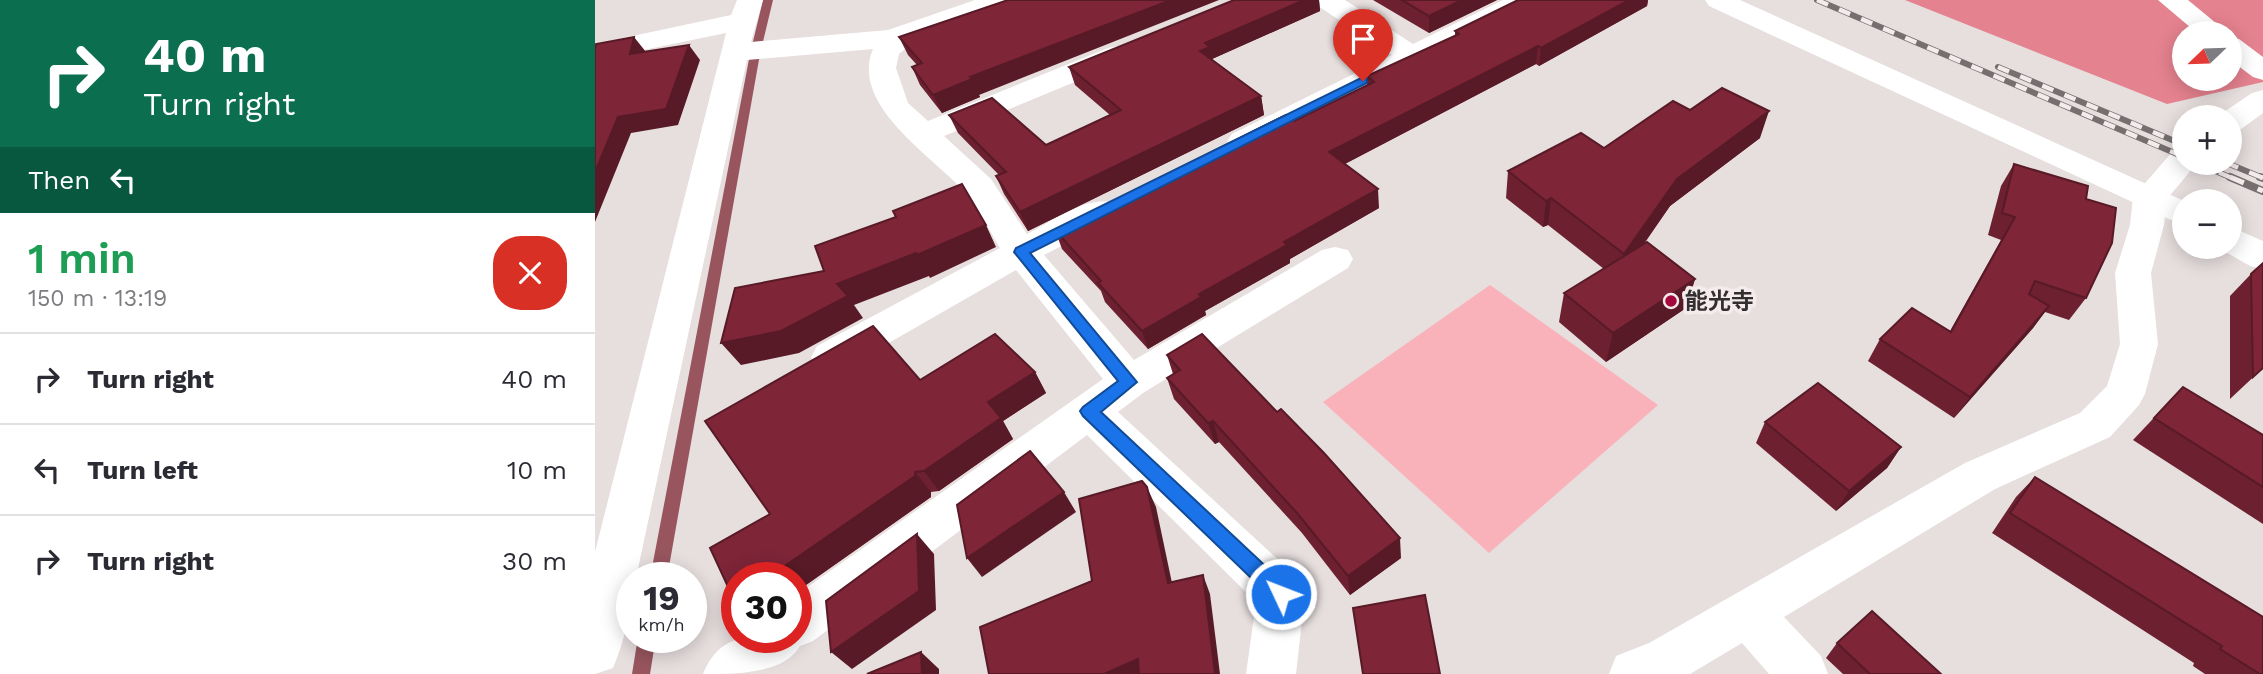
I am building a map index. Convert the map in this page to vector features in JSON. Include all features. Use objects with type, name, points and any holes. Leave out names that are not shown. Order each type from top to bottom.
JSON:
[{"type":"street","points":[[595,52],[742,25],[778,46],[868,41],[907,34],[999,0]]},
{"type":"street","points":[[1327,0],[1412,56]]},
{"type":"street","points":[[1216,154],[1524,0]]},
{"type":"street","points":[[1718,0],[2167,206]]},
{"type":"street","points":[[2171,0],[2198,21]]},
{"type":"street","points":[[595,651],[742,25]]},
{"type":"street","points":[[907,34],[886,51],[882,68],[894,106],[979,187],[1021,252],[1129,382]]},
{"type":"street","points":[[923,134],[1149,41]]},
{"type":"street","points":[[2242,55],[2263,71]]},
{"type":"street","points":[[2242,114],[2263,99]]},
{"type":"street","points":[[1633,674],[1667,660],[1980,476],[2095,425],[2125,394],[2139,344],[2133,273],[2147,225],[2167,206],[2178,175]]},
{"type":"street","points":[[804,372],[1021,252],[1131,197]]},
{"type":"street","points":[[2242,245],[2263,257]]},
{"type":"street","points":[[812,612],[1129,382],[1335,259]]},
{"type":"street","points":[[1089,411],[1281,594],[1271,674]]},
{"type":"street","points":[[1747,613],[1803,674]]},
{"type":"street","points":[[728,674],[757,653]]},
{"type":"shaded area","points":[[1905,0],[2263,0],[2263,82],[2242,87],[2242,21],[2172,21],[2172,91],[2224,91],[2167,104]]},
{"type":"shaded area","points":[[1490,285],[1658,405],[1489,553],[1323,402]]},
{"type":"building","points":[[1008,0],[1171,0],[970,77],[972,79],[933,95],[912,67],[922,63],[899,37]]},
{"type":"building","points":[[1234,0],[1304,0],[1205,43],[1210,47],[1200,51],[1261,96],[1020,212],[996,176],[1006,172],[949,115],[992,98],[1046,145],[1121,110],[1069,67]]},
{"type":"building","points":[[1402,0],[1462,0],[1429,16]]},
{"type":"building","points":[[1518,0],[1629,0],[1541,48],[1538,46],[1329,152],[1378,189],[1284,242],[1287,245],[1199,294],[1201,297],[1142,331],[1055,230],[1286,115],[1294,121],[1374,82],[1367,76],[1459,34],[1455,31]]},
{"type":"building","points":[[634,37],[630,54],[689,45],[666,109],[618,117],[595,172],[596,44]]},
{"type":"building","points":[[1722,88],[1769,111],[1677,179],[1624,254],[1551,198],[1546,201],[1508,171],[1581,133],[1604,148],[1673,101],[1690,110]]},
{"type":"building","points":[[2014,164],[2088,186],[2086,199],[2116,208],[2112,243],[2086,298],[2035,281],[2029,294],[2049,306],[1970,397],[1880,339],[1912,308],[1951,332],[2015,217],[2002,213]]},
{"type":"building","points":[[962,184],[986,225],[917,255],[916,253],[837,284],[848,296],[781,331],[721,343],[735,288],[824,271],[815,246],[896,217],[893,211]]},
{"type":"building","points":[[1647,242],[1695,279],[1613,333],[1564,293]]},
{"type":"building","points":[[2263,263],[2263,368],[2253,377],[2251,274]]},
{"type":"building","points":[[873,326],[920,380],[995,334],[1035,372],[988,402],[1001,418],[924,471],[915,472],[915,476],[790,562],[721,562],[721,572],[710,548],[770,514],[705,421]]},
{"type":"building","points":[[1202,334],[1277,412],[1281,409],[1324,453],[1400,538],[1348,576],[1297,513],[1213,421],[1208,423],[1167,378],[1180,370],[1167,355]]},
{"type":"building","points":[[1818,383],[1901,447],[1849,491],[1765,422]]},
{"type":"building","points":[[2183,387],[2263,435],[2263,487],[2154,418]]},
{"type":"building","points":[[1030,451],[1064,492],[967,558],[957,505]]},
{"type":"building","points":[[2035,477],[2263,617],[2263,674],[2010,513]]},
{"type":"building","points":[[1142,481],[1147,487],[1168,583],[1203,575],[1215,674],[1139,674],[1138,659],[1104,674],[989,674],[980,627],[1092,581],[1079,499]]},
{"type":"building","points":[[917,534],[919,591],[831,652],[826,601]]},
{"type":"building","points":[[1425,595],[1440,674],[1363,674],[1353,608]]},
{"type":"building","points":[[1872,611],[1941,674],[1870,674],[1837,643]]},
{"type":"building","points":[[921,652],[922,674],[867,674]]},
{"type":"waterway","points":[[661,562],[755,54],[768,0]]},
{"type":"waterway","points":[[641,674],[644,653]]},
{"type":"railway","points":[[1817,0],[2172,152]]},
{"type":"railway","points":[[1998,67],[2172,140]]},
{"type":"railway","points":[[2242,169],[2263,178],[2260,177]]},
{"type":"railway","points":[[2225,175],[2234,179]]},
{"type":"railway","points":[[2230,177],[2263,191]]},
{"type":"place","name":"能光寺","points":[[1671,301]]},
{"type":"route","points":[[1281,594],[1089,411],[1129,382],[1021,252],[1363,81]]}]
